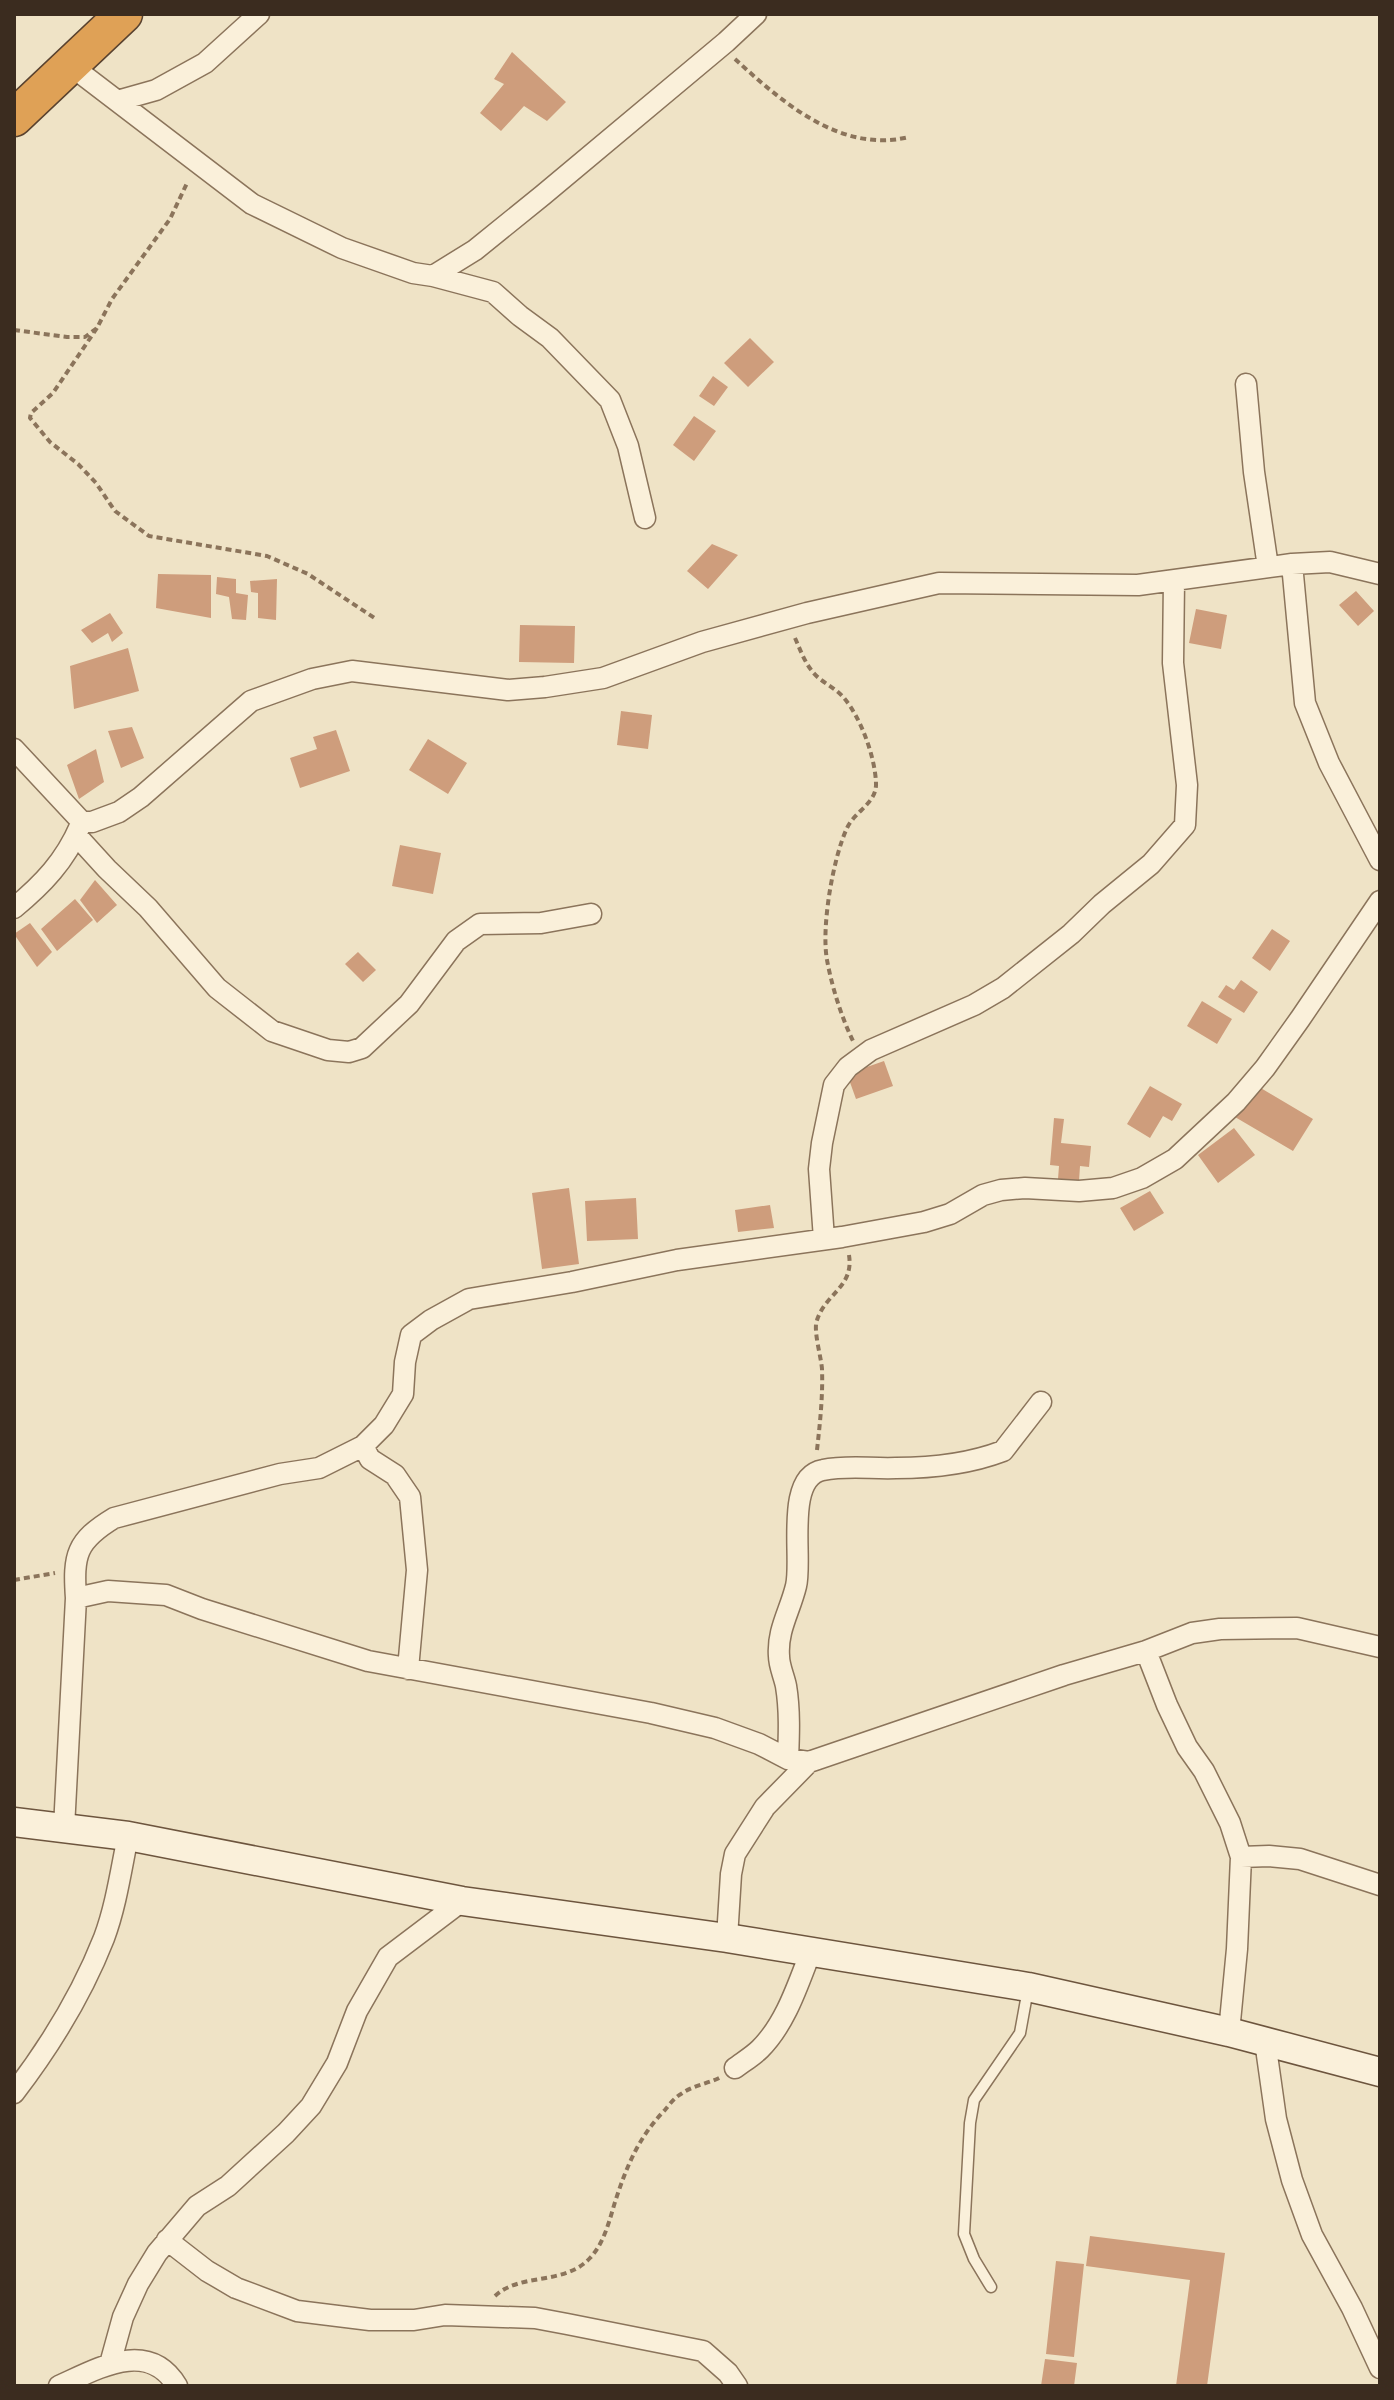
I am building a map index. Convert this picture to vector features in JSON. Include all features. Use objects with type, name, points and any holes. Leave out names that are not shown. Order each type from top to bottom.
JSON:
[{"type":"highway","points":[[14,118],[124,14]]},
{"type":"street","points":[[117,101],[156,90],[205,63],[259,14]]},
{"type":"street","points":[[433,276],[475,250],[756,14]]},
{"type":"street","points":[[70,65],[252,204],[342,248],[383,264],[493,292],[550,338],[610,400],[628,446],[645,518]]},
{"type":"street","points":[[1246,384],[1254,472],[1268,567]]},
{"type":"street","points":[[14,908],[66,855],[79,829],[119,812],[141,797],[251,701],[312,679],[352,671],[508,690],[567,685],[603,678],[671,652],[787,619],[939,583],[1138,585],[1292,564],[1330,562],[1380,574]]},
{"type":"street","points":[[1292,564],[1305,703],[1329,763],[1380,860]]},
{"type":"street","points":[[833,1238],[819,1169],[834,1085],[848,1067],[871,1050],[974,1005],[1003,988],[1151,864],[1185,825],[1187,785],[1173,663],[1174,580]]},
{"type":"street","points":[[14,749],[107,869],[156,916],[217,988],[272,1031],[328,1050],[349,1052],[362,1048],[409,1004],[456,941],[480,924],[541,923],[591,914]]},
{"type":"street","points":[[64,1828],[76,1598],[74,1570],[80,1550],[92,1531],[114,1518],[280,1474],[319,1468],[363,1446],[384,1425],[403,1394],[411,1335],[469,1299],[677,1260],[924,1222],[950,1214],[983,1195],[1001,1190],[1079,1191],[1113,1188],[1142,1178],[1175,1159],[1236,1102],[1265,1068],[1380,901]]},
{"type":"street","points":[[798,1760],[789,1735],[786,1687],[779,1658],[780,1628],[797,1584],[797,1523],[806,1480],[813,1472],[850,1467],[945,1465],[995,1454],[1003,1451],[1041,1402]]},
{"type":"street","points":[[363,1446],[370,1459],[395,1475],[410,1497],[417,1570],[408,1669]]},
{"type":"street","points":[[76,1598],[108,1591],[166,1595],[368,1661],[651,1713],[715,1728],[798,1760],[835,1751],[1146,1651],[1192,1633],[1220,1629],[1297,1628],[1380,1647]]},
{"type":"street","points":[[1146,1651],[1180,1733],[1221,1803],[1241,1857],[1229,2032]]},
{"type":"street","points":[[727,1938],[735,1854],[798,1760]]},
{"type":"street","points":[[14,1822],[128,1836],[462,1901],[727,1938],[1028,1987],[1229,2032],[1380,2072]]},
{"type":"street","points":[[14,2093],[46,2052],[104,1938],[128,1836]]},
{"type":"street","points":[[1241,1857],[1300,1859],[1380,1885]]},
{"type":"street","points":[[110,2364],[123,2317],[157,2253],[197,2206],[228,2186],[311,2106],[337,2063],[357,2011],[388,1957],[462,1901]]},
{"type":"street","points":[[735,2068],[761,2048],[777,2024],[794,1996],[811,1951]]},
{"type":"street","points":[[1265,2041],[1276,2119],[1292,2180],[1312,2235],[1380,2368]]},
{"type":"street","points":[[167,2240],[207,2271],[236,2288],[297,2311],[370,2320],[414,2320],[445,2315],[535,2318],[601,2329],[703,2351],[728,2373],[737,2386]]},
{"type":"street","points":[[59,2386],[110,2364],[128,2360],[148,2362],[170,2373],[177,2386]]},
{"type":"lane","points":[[991,2287],[974,2259],[964,2234],[970,2123],[974,2100],[1020,2033],[1028,1987]]},
{"type":"path","points":[[721,46],[780,100],[817,123],[865,138],[897,140],[909,137]]},
{"type":"path","points":[[195,160],[182,197],[170,219],[112,299],[97,328],[53,393],[31,413],[30,418],[50,442],[87,473],[115,511],[149,536],[267,556],[308,574],[376,619]]},
{"type":"path","points":[[14,330],[85,337],[97,328]]},
{"type":"path","points":[[787,619],[812,671],[845,699],[858,718],[876,784],[873,799],[851,820],[843,837],[836,861],[826,927],[826,957],[847,1029],[861,1058]]},
{"type":"path","points":[[813,1472],[821,1421],[822,1373],[815,1324],[827,1302],[849,1275],[850,1265],[833,1238]]},
{"type":"path","points":[[14,1580],[74,1570]]},
{"type":"path","points":[[473,2317],[500,2291],[517,2284],[572,2272],[589,2259],[601,2244],[628,2166],[649,2127],[679,2095],[697,2085],[713,2082],[735,2068]]},
{"type":"building","points":[[512,52],[566,102],[547,121],[524,106],[501,131],[480,113],[504,84],[494,79]]},
{"type":"building","points":[[750,338],[774,362],[748,387],[724,363]]},
{"type":"building","points":[[713,376],[728,387],[714,406],[699,396]]},
{"type":"building","points":[[694,416],[716,431],[694,461],[673,445]]},
{"type":"building","points":[[712,544],[738,555],[708,589],[687,571]]},
{"type":"building","points":[[158,574],[211,575],[211,618],[156,608]]},
{"type":"building","points":[[217,577],[236,579],[236,593],[248,595],[246,620],[232,619],[229,597],[216,594]]},
{"type":"building","points":[[277,579],[276,620],[258,618],[258,593],[251,592],[250,581]]},
{"type":"building","points":[[1356,591],[1374,611],[1358,626],[1339,605]]},
{"type":"building","points":[[1196,609],[1227,615],[1221,649],[1189,643]]},
{"type":"building","points":[[110,613],[123,633],[112,642],[108,633],[92,643],[81,630]]},
{"type":"building","points":[[520,625],[575,626],[574,663],[519,662]]},
{"type":"building","points":[[128,648],[139,691],[74,709],[70,666]]},
{"type":"building","points":[[621,711],[652,715],[648,749],[617,745]]},
{"type":"building","points":[[132,727],[144,758],[121,768],[108,731]]},
{"type":"building","points":[[336,730],[350,771],[300,788],[290,758],[317,749],[313,737]]},
{"type":"building","points":[[428,739],[467,763],[448,794],[409,770]]},
{"type":"building","points":[[96,749],[104,782],[79,799],[67,765]]},
{"type":"building","points":[[400,845],[441,853],[433,894],[392,886]]},
{"type":"building","points":[[95,880],[117,905],[97,923],[80,900]]},
{"type":"building","points":[[75,899],[93,920],[57,951],[41,929]]},
{"type":"building","points":[[30,923],[52,952],[37,967],[14,934]]},
{"type":"building","points":[[1272,929],[1290,941],[1270,971],[1252,958]]},
{"type":"building","points":[[358,952],[376,970],[363,982],[345,964]]},
{"type":"building","points":[[1241,980],[1258,992],[1244,1013],[1218,997],[1226,985],[1234,990]]},
{"type":"building","points":[[1202,1001],[1232,1019],[1217,1044],[1187,1026]]},
{"type":"building","points":[[884,1061],[893,1086],[856,1099],[847,1074]]},
{"type":"building","points":[[1254,1084],[1313,1119],[1293,1151],[1235,1117]]},
{"type":"building","points":[[1150,1086],[1182,1104],[1172,1121],[1163,1116],[1150,1138],[1127,1124]]},
{"type":"building","points":[[1054,1118],[1064,1119],[1061,1143],[1091,1146],[1089,1167],[1080,1166],[1079,1181],[1058,1179],[1059,1166],[1050,1165]]},
{"type":"building","points":[[1234,1128],[1255,1155],[1218,1183],[1198,1155]]},
{"type":"building","points":[[569,1188],[579,1264],[542,1269],[532,1193]]},
{"type":"building","points":[[1150,1191],[1164,1213],[1134,1231],[1120,1208]]},
{"type":"building","points":[[636,1198],[638,1239],[587,1241],[585,1201]]},
{"type":"building","points":[[770,1205],[774,1228],[738,1232],[735,1210]]},
{"type":"building","points":[[1090,2236],[1225,2253],[1207,2386],[1176,2386],[1190,2280],[1086,2266]]},
{"type":"building","points":[[1056,2261],[1084,2264],[1074,2357],[1046,2354]]},
{"type":"building","points":[[1045,2359],[1077,2363],[1074,2386],[1041,2386]]}]
